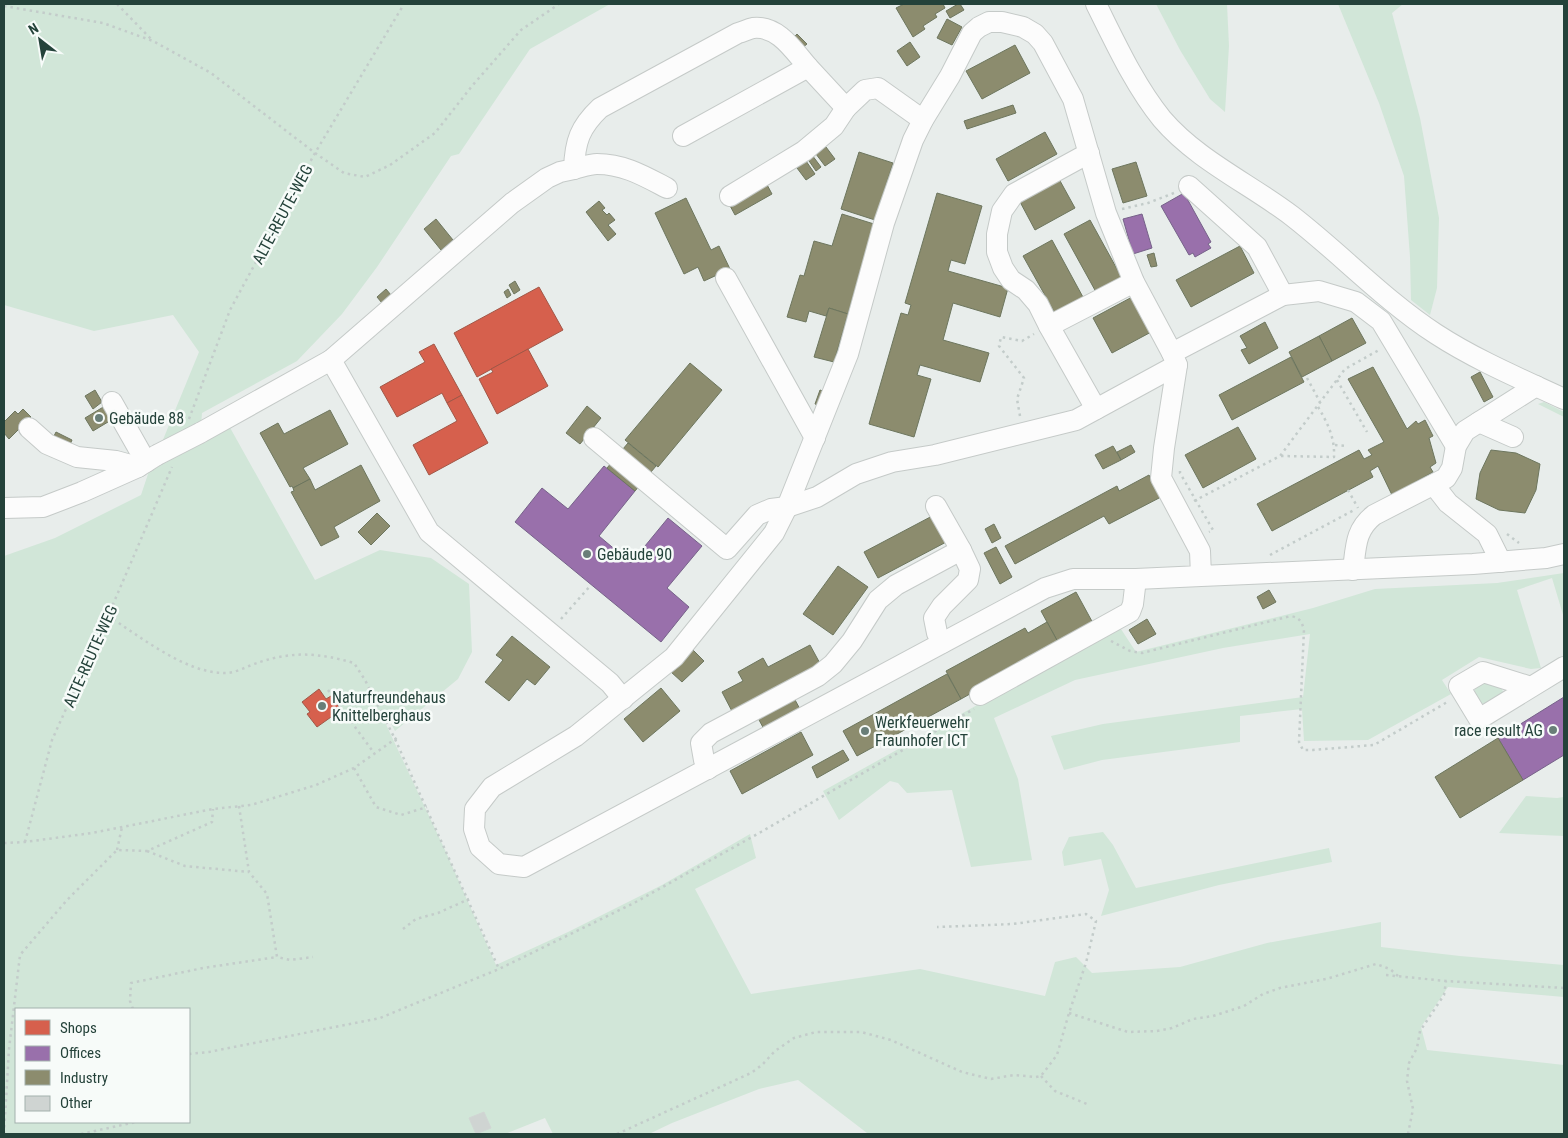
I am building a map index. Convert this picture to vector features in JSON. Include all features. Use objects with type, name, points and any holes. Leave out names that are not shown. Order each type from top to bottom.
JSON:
[{"type":"street","points":[[1096,4],[1114,40],[1147,97],[1162,118],[1177,134],[1196,150],[1292,216],[1384,295],[1436,335],[1470,354],[1564,400]]},
{"type":"street","points":[[1202,576],[1200,552],[1187,505],[1161,478],[1175,359],[1134,282],[1106,213],[1073,99],[1043,43],[1035,34],[1023,27],[1002,22],[989,22],[979,26],[972,33],[913,140],[884,223],[848,354],[787,507],[774,533],[674,657],[576,736],[492,787],[475,809],[474,829],[480,847],[499,864],[524,867],[942,642],[1045,588],[1066,581],[1074,579],[1136,579],[1353,570],[1502,562],[1546,558],[1564,554]]},
{"type":"street","points":[[574,169],[574,157],[578,138],[588,120],[600,108],[738,33],[753,28],[770,30],[786,41],[846,108]]},
{"type":"street","points":[[683,136],[808,67]]},
{"type":"street","points":[[730,196],[804,151],[834,126],[846,108],[865,90],[878,88],[923,120]]},
{"type":"street","points":[[1089,152],[1014,194],[1002,211],[997,234],[998,252],[1003,268],[1012,280],[1026,290],[1038,304],[1096,409]]},
{"type":"street","points":[[4,508],[43,507],[82,492],[147,461],[193,429],[331,360],[512,203],[547,178],[560,172],[596,164],[618,166],[636,172],[667,188]]},
{"type":"street","points":[[1189,186],[1257,247],[1283,295]]},
{"type":"street","points":[[726,278],[815,438]]},
{"type":"street","points":[[1049,326],[1134,282]]},
{"type":"street","points":[[594,438],[727,549],[757,515],[771,509],[787,507],[817,497],[856,474],[892,462],[935,455],[1076,420],[1283,295],[1319,291],[1356,302],[1381,321],[1456,446]]},
{"type":"street","points":[[331,360],[429,532],[610,683],[623,699]]},
{"type":"street","points":[[1353,570],[1357,539],[1366,522],[1374,515],[1434,486],[1446,478],[1452,468],[1456,446],[1465,431],[1536,386]]},
{"type":"street","points":[[112,402],[147,461]]},
{"type":"street","points":[[1487,416],[1513,437]]},
{"type":"street","points":[[29,428],[47,444],[77,458],[147,461]]},
{"type":"street","points":[[1434,486],[1448,503],[1487,534],[1502,562]]},
{"type":"street","points":[[936,506],[970,569],[968,580],[942,606],[934,618],[937,633],[942,642]]},
{"type":"street","points":[[708,769],[701,744],[711,733],[818,676],[833,664],[852,641],[878,600],[896,585],[961,550]]},
{"type":"street","points":[[977,702],[1130,612],[1133,604],[1136,579]]},
{"type":"street","points":[[1531,687],[1483,672],[1460,686],[1479,719],[1564,668]]},
{"type":"path","points":[[117,4],[153,41]]},
{"type":"path","name":"ALTE-REUTE-WEG","points":[[193,429],[230,310],[315,153],[404,4]]},
{"type":"path","points":[[4,6],[103,23],[153,41],[211,73],[344,173],[365,177],[390,165],[435,133],[472,86],[521,30],[559,4]]},
{"type":"path","points":[[1106,213],[1148,203],[1189,186]]},
{"type":"path","points":[[1024,432],[1017,399],[1024,378],[999,346],[1001,337],[1022,340],[1049,326]]},
{"type":"path","points":[[1187,505],[1280,456],[1345,369],[1394,342]]},
{"type":"path","points":[[1280,456],[1334,456],[1335,445],[1330,428],[1307,378]]},
{"type":"path","points":[[1337,380],[1367,432]]},
{"type":"path","points":[[1335,445],[1347,446]]},
{"type":"path","points":[[1180,466],[1187,505],[1213,530],[1207,533]]},
{"type":"path","name":"ALTE-REUTE-WEG","points":[[25,842],[52,740],[169,475]]},
{"type":"path","points":[[1264,558],[1358,508]]},
{"type":"path","points":[[549,632],[591,585]]},
{"type":"path","points":[[108,616],[167,655],[207,672],[226,674],[282,656],[309,654],[333,657],[354,663],[396,738],[499,969]]},
{"type":"path","points":[[1103,639],[1112,641],[1130,652],[1142,653],[1291,616],[1298,618],[1304,629],[1299,742],[1303,750],[1374,744],[1463,693]]},
{"type":"path","points":[[328,690],[374,753]]},
{"type":"path","points":[[190,1054],[209,1052],[380,1018],[499,969],[642,898],[761,832],[977,702]]},
{"type":"path","points":[[4,843],[25,842],[122,827],[213,809],[251,805],[316,785],[354,768],[396,738]]},
{"type":"path","points":[[354,768],[376,807],[401,815],[427,807]]},
{"type":"path","points":[[239,806],[249,872],[268,894],[277,958]]},
{"type":"path","points":[[147,851],[212,822],[213,809]]},
{"type":"path","points":[[4,1134],[9,1049],[20,955],[67,900],[117,850],[122,827]]},
{"type":"path","points":[[117,850],[147,851],[185,866],[249,872]]},
{"type":"path","points":[[403,929],[416,919],[438,913],[468,900]]},
{"type":"path","points":[[617,1134],[751,1073],[762,1065],[775,1051],[794,1038],[816,1032],[861,1032],[891,1040],[962,1072],[991,1079],[1014,1075],[1041,1076],[1057,1056],[1086,963],[1096,921],[1086,914],[1013,924],[937,928]]},
{"type":"path","points":[[133,1008],[130,1001],[131,983],[203,968],[277,958],[290,960],[313,957]]},
{"type":"path","points":[[1069,1013],[1128,1032],[1157,1031],[1172,1028],[1193,1019],[1214,1016],[1244,1006],[1263,994],[1280,988],[1326,979],[1376,964],[1390,969],[1398,976]]},
{"type":"path","points":[[1386,975],[1446,981],[1564,988]]},
{"type":"path","points":[[1408,1134],[1413,1109],[1406,1081],[1409,1063],[1417,1048],[1420,1031],[1444,995],[1446,981]]},
{"type":"path","points":[[1041,1076],[1055,1091],[1087,1104]]},
{"type":"path","points":[[81,1134],[131,1123]]},
{"type":"green space","points":[[4,4],[610,4],[530,49],[459,154],[451,156],[377,267],[342,314],[297,361],[202,413],[201,425],[160,447],[199,352],[173,315],[94,331],[4,305]]},
{"type":"green space","points":[[1156,4],[1227,4],[1229,46],[1225,112],[1210,99],[1180,50]]},
{"type":"green space","points":[[1338,4],[1403,4],[1392,13],[1420,118],[1439,218],[1437,288],[1430,315],[1411,300],[1404,176],[1379,103]]},
{"type":"green space","points":[[1544,402],[1564,412],[1564,417],[1538,404]]},
{"type":"green space","points":[[228,424],[315,580],[380,550],[431,558],[469,584],[472,652],[458,679],[395,731],[387,716],[383,718],[496,965],[568,932],[662,885],[750,834],[756,858],[695,889],[751,994],[920,969],[1045,996],[1055,962],[1076,957],[1092,973],[1180,967],[1267,943],[1381,922],[1381,947],[1564,965],[1564,997],[1448,987],[1421,1027],[1427,1050],[1564,1065],[1564,1134],[865,1134],[867,1133],[798,1080],[759,1089],[649,1134],[553,1134],[545,1118],[505,1134],[4,1134],[4,556],[55,538],[141,495],[151,465]]},
{"type":"green space","points":[[1564,573],[1564,618],[1552,578],[1517,590],[1541,668],[1531,669],[1479,657],[1442,680],[1451,694],[1368,740],[1304,741],[1302,709],[1240,716],[1240,742],[1102,760],[1064,770],[1051,736],[1103,724],[1303,697],[1310,634],[1223,648],[1075,680],[994,718],[1018,779],[1032,860],[971,867],[952,790],[907,793],[898,783],[890,781],[839,820],[823,791],[1119,626],[1136,652],[1313,608],[1375,589],[1497,583]]},
{"type":"green space","points":[[1480,681],[1501,687],[1504,694],[1485,704],[1481,703],[1474,694],[1476,685]]},
{"type":"green space","points":[[1526,796],[1564,797],[1564,836],[1499,833]]},
{"type":"green space","points":[[1103,832],[1113,845],[1136,888],[1329,848],[1332,862],[1219,885],[1101,916],[1109,890],[1101,859],[1064,866],[1062,852],[1069,837]]},
{"type":"building: Shops","points":[[539,287],[563,330],[477,377],[454,333]]},
{"type":"building: Shops","points":[[434,344],[462,395],[447,403],[442,393],[397,417],[380,387],[425,362],[419,352]]},
{"type":"building: Shops","points":[[528,349],[548,386],[497,414],[479,379],[493,372],[491,369]]},
{"type":"building: Shops","points":[[462,395],[488,443],[429,475],[413,445],[457,421],[447,403]]},
{"type":"building: Shops","name":"Naturfreundehaus Knittelberghaus","points":[[319,689],[326,699],[331,696],[341,710],[317,727],[307,714],[310,712],[302,702]]},
{"type":"building: Offices","points":[[1184,193],[1211,242],[1208,244],[1211,248],[1195,257],[1193,253],[1189,255],[1161,206]]},
{"type":"building: Offices","points":[[1142,214],[1152,248],[1133,254],[1123,219]]},
{"type":"building: Offices","name":"Gebäude 90","points":[[604,466],[635,491],[599,536],[631,563],[668,518],[702,546],[667,588],[689,607],[661,642],[515,522],[542,488],[568,509]]},
{"type":"building: Offices","points":[[1564,697],[1564,755],[1523,780],[1498,738]]},
{"type":"building: Industry","points":[[904,4],[943,4],[945,8],[935,14],[937,17],[923,26],[925,29],[913,37],[896,8]]},
{"type":"building: Industry","points":[[958,4],[964,10],[950,18],[946,11]]},
{"type":"building: Industry","points":[[947,19],[962,27],[952,45],[937,38]]},
{"type":"building: Industry","points":[[797,34],[807,44],[802,48],[792,39]]},
{"type":"building: Industry","points":[[910,42],[920,57],[907,66],[897,51]]},
{"type":"building: Industry","points":[[1015,45],[1030,73],[982,99],[966,71]]},
{"type":"building: Industry","points":[[1013,105],[1016,113],[967,129],[964,121]]},
{"type":"building: Industry","points":[[1045,132],[1057,154],[1008,181],[996,159]]},
{"type":"building: Industry","points":[[826,147],[835,159],[825,166],[816,154]]},
{"type":"building: Industry","points":[[859,152],[893,163],[875,220],[841,209]]},
{"type":"building: Industry","points":[[812,155],[821,167],[816,171],[807,158]]},
{"type":"building: Industry","points":[[806,161],[815,174],[806,180],[797,168]]},
{"type":"building: Industry","points":[[1136,162],[1147,196],[1123,203],[1112,169]]},
{"type":"building: Industry","points":[[1059,179],[1075,208],[1035,230],[1019,200]]},
{"type":"building: Industry","points":[[765,181],[772,194],[735,215],[728,202]]},
{"type":"building: Industry","points":[[937,193],[982,206],[965,264],[951,260],[948,271],[1008,288],[1000,317],[953,303],[943,340],[989,353],[980,382],[920,365],[917,375],[931,379],[914,437],[869,424],[901,313],[908,315],[911,305],[905,303]]},
{"type":"building: Industry","points":[[686,198],[711,250],[719,246],[730,269],[704,281],[698,267],[684,274],[655,213]]},
{"type":"building: Industry","points":[[599,201],[605,208],[602,210],[607,215],[609,213],[615,220],[608,225],[616,234],[608,241],[586,212]]},
{"type":"building: Industry","points":[[842,214],[874,224],[848,314],[829,308],[826,316],[809,311],[806,322],[787,317],[800,275],[804,276],[814,241],[832,246]]},
{"type":"building: Industry","points":[[436,219],[453,240],[441,250],[424,229]]},
{"type":"building: Industry","points":[[1090,220],[1122,278],[1096,292],[1064,234]]},
{"type":"building: Industry","points":[[1052,240],[1084,299],[1056,315],[1023,256]]},
{"type":"building: Industry","points":[[1240,246],[1254,273],[1191,307],[1176,280]]},
{"type":"building: Industry","points":[[1154,253],[1157,266],[1151,267],[1147,255]]},
{"type":"building: Industry","points":[[515,281],[520,290],[514,294],[509,285]]},
{"type":"building: Industry","points":[[386,289],[391,295],[382,303],[377,297]]},
{"type":"building: Industry","points":[[508,289],[511,295],[507,298],[504,292]]},
{"type":"building: Industry","points":[[1134,296],[1153,331],[1112,353],[1093,318]]},
{"type":"building: Industry","points":[[829,308],[848,314],[834,362],[814,357]]},
{"type":"building: Industry","points":[[1352,318],[1366,343],[1332,361],[1319,336]]},
{"type":"building: Industry","points":[[1265,322],[1278,348],[1249,364],[1241,350],[1247,348],[1240,336]]},
{"type":"building: Industry","points":[[1319,336],[1332,361],[1302,377],[1289,352]]},
{"type":"building: Industry","points":[[1291,357],[1304,382],[1232,420],[1219,395]]},
{"type":"building: Industry","points":[[690,363],[722,390],[658,467],[625,440]]},
{"type":"building: Industry","points":[[1373,367],[1407,429],[1416,421],[1418,424],[1425,420],[1433,436],[1429,438],[1436,463],[1430,467],[1433,472],[1392,495],[1378,466],[1370,471],[1373,477],[1272,531],[1257,504],[1359,450],[1364,459],[1372,455],[1368,450],[1384,442],[1348,379]]},
{"type":"building: Industry","points":[[1480,372],[1493,397],[1484,402],[1471,377]]},
{"type":"building: Industry","points":[[95,390],[102,402],[93,409],[85,396]]},
{"type":"building: Industry","points":[[820,390],[826,392],[822,406],[815,404]]},
{"type":"building: Industry","name":"Gebäude 88","points":[[105,406],[113,419],[93,431],[85,418]]},
{"type":"building: Industry","points":[[587,406],[601,418],[580,444],[566,433]]},
{"type":"building: Industry","points":[[23,409],[31,417],[9,439],[4,433],[4,422],[15,411],[18,414]]},
{"type":"building: Industry","points":[[330,410],[348,444],[303,468],[310,479],[293,488],[292,486],[290,487],[260,433],[278,423],[284,434]]},
{"type":"building: Industry","points":[[1238,427],[1256,459],[1203,488],[1185,455]]},
{"type":"building: Industry","points":[[56,432],[72,440],[68,449],[51,442]]},
{"type":"building: Industry","points":[[628,443],[656,466],[635,491],[607,468]]},
{"type":"building: Industry","points":[[1131,445],[1135,452],[1121,460],[1117,452]]},
{"type":"building: Industry","points":[[1113,446],[1121,460],[1103,469],[1095,455]]},
{"type":"building: Industry","points":[[1491,450],[1516,453],[1540,464],[1536,490],[1525,513],[1499,510],[1476,499],[1480,473]]},
{"type":"building: Industry","points":[[361,465],[380,501],[334,527],[339,537],[321,546],[291,492],[294,491],[293,488],[310,479],[315,490]]},
{"type":"building: Industry","points":[[1149,475],[1161,497],[1109,524],[1104,516],[1015,564],[1005,546],[1117,486],[1119,491]]},
{"type":"building: Industry","points":[[377,513],[390,526],[371,545],[358,532]]},
{"type":"building: Industry","points":[[936,514],[950,540],[878,578],[864,552]]},
{"type":"building: Industry","points":[[994,524],[1001,538],[992,543],[985,529]]},
{"type":"building: Industry","points":[[996,547],[1012,577],[1000,584],[984,553]]},
{"type":"building: Industry","points":[[838,566],[868,587],[833,635],[803,614]]},
{"type":"building: Industry","points":[[1269,590],[1276,602],[1263,609],[1257,597]]},
{"type":"building: Industry","points":[[1076,592],[1094,625],[1059,644],[1041,611]]},
{"type":"building: Industry","points":[[1147,619],[1156,634],[1138,644],[1129,630]]},
{"type":"building: Industry","points":[[1047,622],[1059,644],[961,699],[946,671],[1025,628],[1028,633]]},
{"type":"building: Industry","points":[[512,636],[550,667],[535,685],[527,679],[509,701],[485,682],[503,660],[496,655]]},
{"type":"building: Industry","points":[[810,645],[823,669],[735,717],[722,692],[743,681],[738,672],[763,658],[768,667]]},
{"type":"building: Industry","points":[[692,649],[704,661],[682,682],[671,672]]},
{"type":"building: Industry","points":[[947,674],[961,699],[857,756],[843,731]]},
{"type":"building: Industry","points":[[661,688],[680,711],[643,742],[624,719]]},
{"type":"building: Industry","points":[[794,698],[801,711],[765,731],[758,718]]},
{"type":"building: Industry","points":[[801,732],[813,755],[742,794],[730,771]]},
{"type":"building: Industry","points":[[1498,738],[1523,780],[1460,818],[1435,777]]},
{"type":"building: Industry","points":[[843,750],[849,760],[817,778],[812,767]]},
{"type":"building: Other","points":[[484,1112],[491,1128],[476,1134],[469,1118]]},
{"type":"place","name":"Gebäude 88","points":[[99,418]]},
{"type":"place","name":"Gebäude 90","points":[[587,554]]},
{"type":"place","name":"Naturfreundehaus Knittelberghaus","points":[[322,706]]},
{"type":"place","name":"race result AG","points":[[1553,730]]},
{"type":"place","name":"Werkfeuerwehr Fraunhofer ICT","points":[[865,731]]}]
